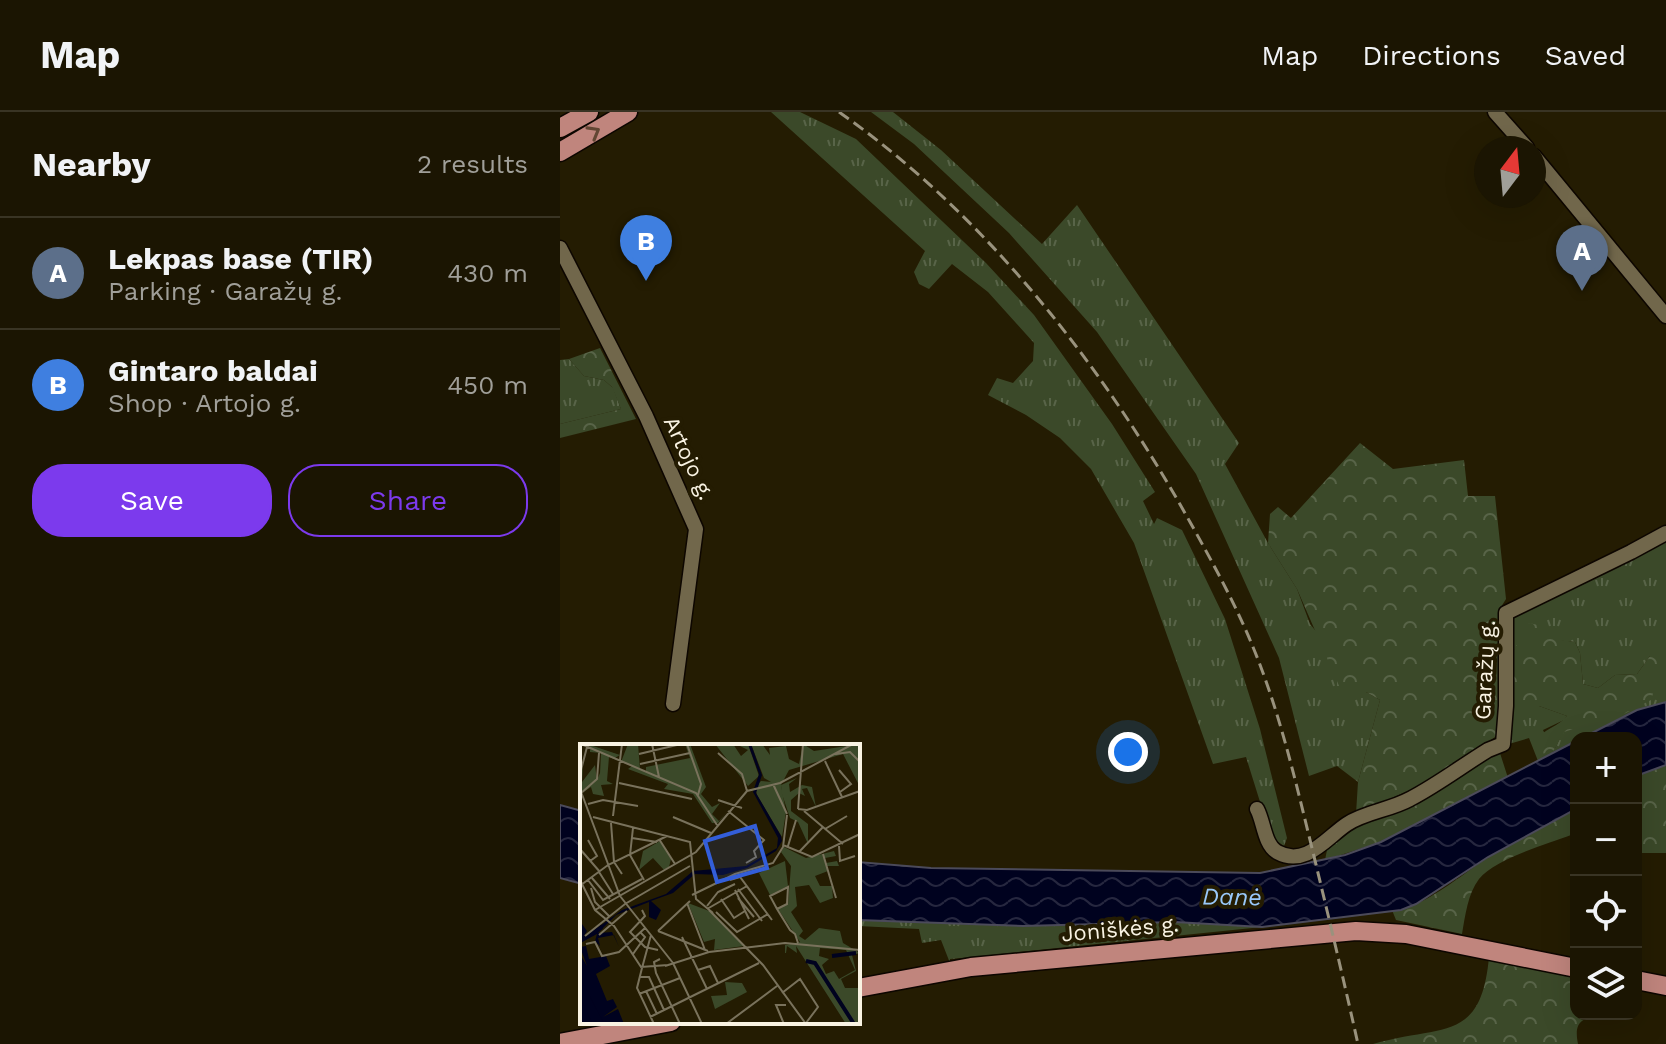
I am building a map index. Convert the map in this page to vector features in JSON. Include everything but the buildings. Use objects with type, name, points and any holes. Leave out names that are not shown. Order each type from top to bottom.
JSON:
[{"type":"main road","points":[[560,128],[589,112]]},
{"type":"main road","points":[[560,152],[628,112]]},
{"type":"main road","name":"Joniškės g.","points":[[860,988],[971,967],[1356,931],[1406,934],[1570,967]]},
{"type":"main road","points":[[1642,981],[1666,986]]},
{"type":"main road","points":[[564,1043],[661,1024]]},
{"type":"street","points":[[1495,112],[1516,136]]},
{"type":"street","points":[[1546,171],[1666,316]]},
{"type":"street","name":"Artojo g.","points":[[560,248],[646,416],[696,529],[673,704]]},
{"type":"street","name":"Garažų g.","points":[[1257,809],[1271,846],[1287,855],[1303,855],[1322,847],[1347,823],[1407,801],[1488,750],[1503,744],[1506,613],[1666,533]]},
{"type":"green space","points":[[771,112],[800,112],[856,139],[986,263],[1034,315],[1112,424],[1155,492],[1143,501],[1154,524],[1157,518],[1182,530],[1225,619],[1260,729],[1287,838],[1284,846],[1271,837],[1246,757],[1213,764],[1134,543],[1091,469],[1060,438],[988,395],[997,378],[1013,383],[1033,361],[1034,343],[988,292],[952,264],[929,289],[919,284],[914,272],[925,251]]},
{"type":"green space","points":[[871,112],[893,112],[941,150],[1042,244],[1077,205],[1239,443],[1225,464],[1297,589],[1310,624],[1366,692],[1380,700],[1358,782],[1337,766],[1309,776],[1279,658],[1196,474],[1097,332],[1009,233],[914,144]]},
{"type":"green space","points":[[600,348],[636,419],[560,438],[560,424],[621,409],[612,387],[604,380],[584,376],[569,359]]},
{"type":"green space","points":[[569,359],[584,376],[604,380],[613,388],[621,409],[560,424],[560,360]]},
{"type":"green space","points":[[1360,443],[1393,469],[1464,460],[1468,496],[1495,496],[1506,599],[1501,607],[1498,735],[1430,781],[1356,814],[1358,782],[1380,700],[1366,692],[1350,701],[1340,688],[1297,589],[1268,543],[1270,514],[1278,507],[1291,518]]},
{"type":"green space","points":[[1666,535],[1666,702],[1637,710],[1594,732],[1570,732],[1570,744],[1538,761],[1529,738],[1509,744],[1512,615]],"holes":[[[1523,637],[1575,642],[1580,653],[1583,684],[1598,688],[1615,675],[1637,674],[1650,656],[1651,699],[1563,732],[1553,752],[1543,730],[1567,716],[1539,706],[1520,706],[1513,652]]]},
{"type":"green space","points":[[1529,623],[1551,628],[1554,639],[1575,642],[1580,653],[1583,684],[1598,688],[1615,675],[1637,674],[1650,656],[1663,662],[1651,700],[1589,732],[1579,727],[1564,732],[1553,752],[1539,754],[1534,741],[1567,716],[1539,706],[1519,706],[1514,701],[1513,652]]},
{"type":"green space","points":[[1499,750],[1508,778],[1381,842],[1325,860],[1327,850],[1347,831],[1436,791]]},
{"type":"green space","points":[[1666,765],[1666,853],[1642,853],[1642,774]]},
{"type":"green space","points":[[1570,812],[1570,835],[1522,853],[1497,865],[1479,879],[1472,891],[1462,934],[1396,920],[1392,910],[1416,904],[1442,890],[1489,857]]},
{"type":"green space","points":[[860,920],[1023,926],[1175,922],[1262,927],[950,959],[950,963],[941,940],[922,943],[919,929],[860,926]]},
{"type":"green space","points":[[1489,957],[1570,975],[1570,1020],[1584,1020],[1578,1028],[1578,1044],[1373,1044],[1454,1026],[1467,1017],[1477,1004],[1485,985]]},
{"type":"water","points":[[1666,702],[1666,765],[1642,774],[1642,732],[1594,732],[1637,710]]},
{"type":"water","name":"Danė","points":[[1570,744],[1570,812],[1401,910],[1262,927],[1175,922],[1023,926],[860,920],[860,862],[931,868],[1260,873],[1345,855],[1381,842]]},
{"type":"water","points":[[560,805],[580,810],[580,883],[560,878]]},
{"type":"railway","points":[[839,112],[893,153],[944,198],[992,246],[1037,298],[1080,351],[1119,407],[1190,522],[1241,619],[1272,699],[1299,795],[1358,1044]]},
{"type":"place","name":"Gintaro baldai","points":[[646,281]]},
{"type":"place","name":"Lekpas base (TIR)","points":[[1582,291]]}]
